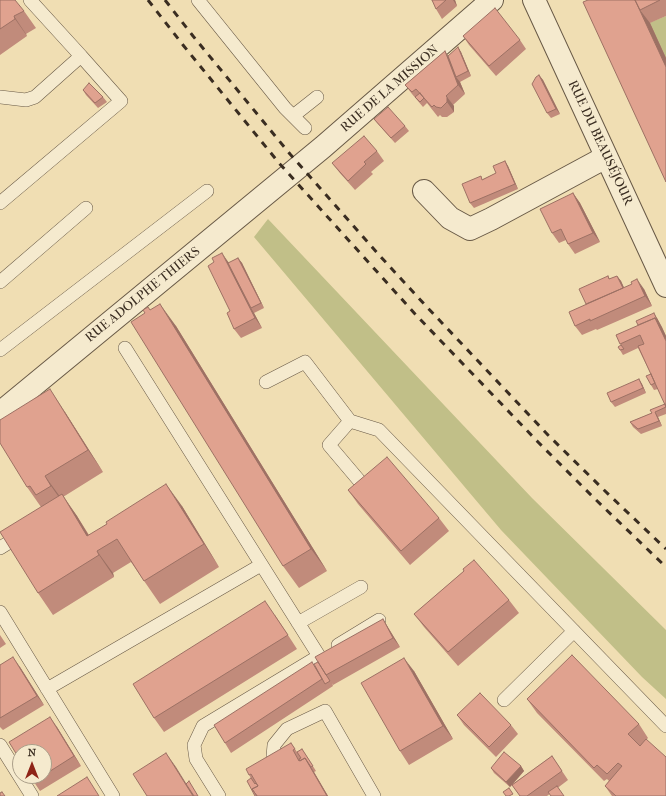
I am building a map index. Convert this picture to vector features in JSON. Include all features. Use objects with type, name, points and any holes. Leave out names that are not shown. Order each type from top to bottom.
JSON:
[{"type":"street","name":"RUE DE LA MISSION","points":[[287,177],[492,0]]},
{"type":"street","name":"RUE DU BEAUSÉJOUR","points":[[534,0],[666,286]]},
{"type":"street","points":[[424,191],[450,218],[470,229],[606,157]]},
{"type":"street","name":"RUE ADOLPHE THIERS","points":[[0,413],[287,177]]},
{"type":"lane","points":[[0,203],[121,101],[30,0]]},
{"type":"lane","points":[[198,0],[286,108],[305,128]]},
{"type":"lane","points":[[0,97],[26,100],[35,97],[81,56]]},
{"type":"lane","points":[[293,116],[317,97]]},
{"type":"lane","points":[[0,350],[207,191]]},
{"type":"lane","points":[[0,282],[86,208]]},
{"type":"lane","points":[[126,348],[319,656]]},
{"type":"lane","points":[[266,382],[305,362],[350,421],[379,430],[666,726]]},
{"type":"lane","points":[[350,421],[329,445],[362,484]]},
{"type":"lane","points":[[0,548],[32,528]]},
{"type":"lane","points":[[47,689],[261,565]]},
{"type":"lane","points":[[298,623],[361,587]]},
{"type":"lane","points":[[0,612],[113,796]]},
{"type":"lane","points":[[219,796],[196,759],[194,745],[203,726],[379,620]]},
{"type":"lane","points":[[504,700],[574,631]]},
{"type":"lane","points":[[273,756],[274,745],[287,729],[324,711],[374,796]]},
{"type":"lane","points":[[0,745],[32,796]]},
{"type":"shaded area","points":[[666,16],[666,59],[649,23]]},
{"type":"shaded area","points":[[268,219],[532,498],[666,630],[666,699],[642,677],[501,530],[254,237]]},
{"type":"building","points":[[0,0],[15,0],[24,11],[14,16],[15,19],[0,29]]},
{"type":"building","points":[[432,0],[446,0],[436,9]]},
{"type":"building","points":[[588,0],[635,0],[666,67],[666,182],[583,2]]},
{"type":"building","points":[[635,0],[660,0],[640,10]]},
{"type":"building","points":[[495,8],[520,40],[489,66],[463,36]]},
{"type":"building","points":[[458,47],[468,71],[456,77],[448,56]]},
{"type":"building","points":[[445,51],[458,85],[446,96],[447,102],[441,108],[434,105],[432,107],[416,89],[412,92],[405,85]]},
{"type":"building","points":[[539,75],[556,109],[547,113],[532,84]]},
{"type":"building","points":[[89,83],[103,97],[95,103],[83,90]]},
{"type":"building","points":[[420,93],[424,98],[420,102],[415,97]]},
{"type":"building","points":[[388,107],[405,126],[391,138],[374,119]]},
{"type":"building","points":[[364,136],[377,151],[364,162],[366,164],[348,181],[332,163]]},
{"type":"building","points":[[505,161],[515,184],[470,203],[462,184],[481,176],[482,180],[496,173],[493,166]]},
{"type":"building","points":[[573,193],[593,233],[568,244],[561,229],[552,233],[540,209]]},
{"type":"building","points":[[222,253],[255,318],[234,329],[227,313],[230,311],[208,266],[214,262],[212,258]]},
{"type":"building","points":[[238,258],[261,303],[251,308],[228,263]]},
{"type":"building","points":[[608,276],[609,279],[617,276],[623,288],[586,304],[579,289]]},
{"type":"building","points":[[637,279],[645,296],[590,321],[590,319],[575,326],[569,312],[632,284],[631,282]]},
{"type":"building","points":[[160,304],[311,549],[283,566],[131,322],[145,313],[143,310],[148,307],[150,310]]},
{"type":"building","points":[[654,313],[658,322],[655,318],[638,325],[636,321]]},
{"type":"building","points":[[655,318],[666,341],[666,407],[638,346],[644,344],[640,335],[620,344],[616,335]]},
{"type":"building","points":[[621,345],[624,349],[620,350],[618,347]]},
{"type":"building","points":[[651,374],[655,383],[651,385],[646,376]]},
{"type":"building","points":[[639,379],[643,388],[611,402],[607,393]]},
{"type":"building","points":[[50,389],[88,450],[45,476],[51,486],[36,495],[30,486],[27,487],[0,443],[0,420]]},
{"type":"building","points":[[665,404],[666,407],[655,412],[659,421],[638,429],[630,422],[652,413],[650,410]]},
{"type":"building","points":[[387,457],[439,518],[401,551],[348,490]]},
{"type":"building","points":[[166,484],[204,544],[144,581],[117,539],[97,551],[99,555],[38,593],[0,532],[62,494],[87,536],[107,524],[106,522]]},
{"type":"building","points":[[474,560],[509,600],[448,652],[414,614],[464,571],[463,569]]},
{"type":"building","points":[[265,601],[288,635],[154,718],[133,684]]},
{"type":"building","points":[[383,619],[393,638],[326,675],[315,657]]},
{"type":"building","points":[[572,655],[639,724],[628,734],[640,746],[646,739],[666,757],[666,796],[616,796],[605,786],[622,766],[618,763],[607,774],[597,765],[594,768],[527,699]]},
{"type":"building","points":[[13,657],[37,696],[0,718],[0,665]]},
{"type":"building","points":[[404,658],[443,726],[400,751],[361,683]]},
{"type":"building","points":[[312,662],[322,679],[225,743],[214,725]]},
{"type":"building","points":[[318,662],[330,681],[325,684],[314,664]]},
{"type":"building","points":[[480,693],[511,725],[489,747],[457,715]]},
{"type":"building","points":[[50,717],[74,756],[52,770],[52,744],[12,744],[12,747],[9,742]]},
{"type":"building","points":[[291,743],[295,749],[293,750],[299,761],[305,758],[327,796],[257,796],[252,789],[258,786],[251,774],[249,775],[246,769]]},
{"type":"building","points":[[302,749],[313,766],[311,767],[305,758],[300,761],[299,759],[301,758],[297,752]]},
{"type":"building","points":[[504,752],[521,766],[506,782],[491,768]]},
{"type":"building","points":[[166,753],[193,796],[147,796],[133,774]]},
{"type":"building","points":[[552,756],[562,771],[527,796],[520,796],[512,785]]},
{"type":"building","points":[[87,777],[99,796],[57,796]]},
{"type":"building","points":[[251,778],[258,786],[252,789],[257,796],[255,796],[247,781]]},
{"type":"building","points":[[189,781],[198,796],[194,796],[186,784]]},
{"type":"building","points":[[557,786],[564,796],[551,796],[548,792]]},
{"type":"building","points":[[509,788],[513,794],[506,796],[503,792]]},
{"type":"building","points":[[2,792],[5,796],[0,796],[0,793]]},
{"type":"railway","points":[[148,0],[279,163],[416,315],[538,442],[666,567]]},
{"type":"railway","points":[[165,0],[290,154],[380,256],[548,435],[666,549]]}]
